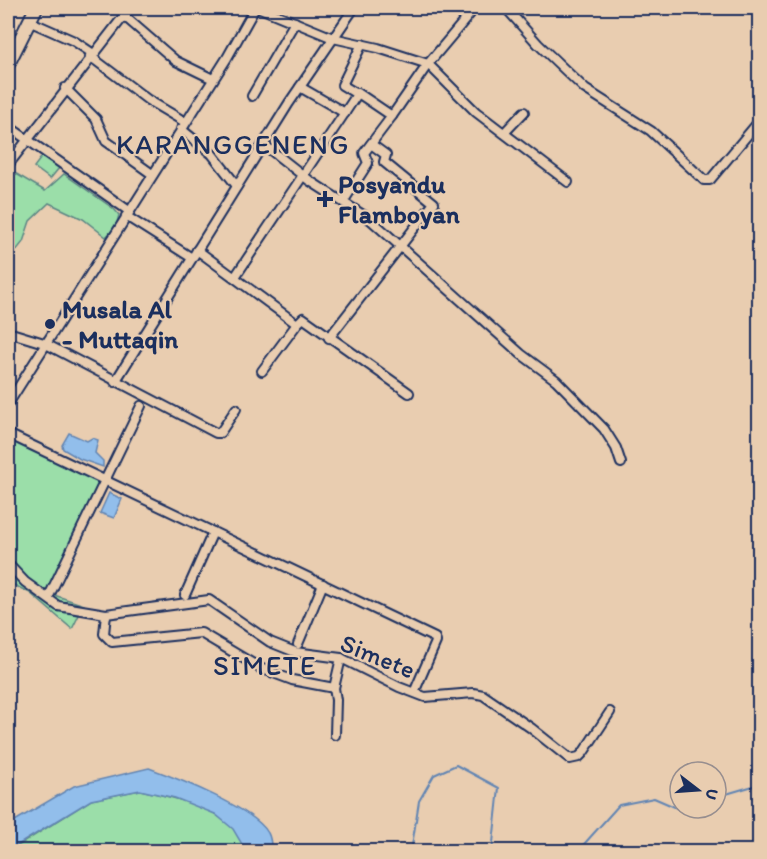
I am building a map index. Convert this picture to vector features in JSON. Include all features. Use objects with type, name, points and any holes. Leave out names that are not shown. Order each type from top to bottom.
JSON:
[{"type":"main road","points":[[9,58],[31,22],[36,8]]},
{"type":"street","points":[[8,165],[65,88],[130,8]]},
{"type":"street","points":[[8,404],[44,343],[257,8],[333,38],[362,44],[428,64],[465,102],[568,182]]},
{"type":"street","points":[[115,382],[263,144],[354,8]]},
{"type":"street","points":[[343,202],[368,163],[363,155],[428,64],[475,8]]},
{"type":"street","points":[[506,8],[538,44],[585,89],[651,131],[704,180],[710,180],[759,120]]},
{"type":"street","points":[[123,15],[176,61],[213,79]]},
{"type":"street","points":[[31,22],[74,42],[115,77],[183,125],[212,154],[237,186]]},
{"type":"street","points":[[252,96],[295,22]]},
{"type":"street","points":[[362,44],[342,85],[357,94],[359,92],[392,116]]},
{"type":"street","points":[[300,87],[345,113]]},
{"type":"street","points":[[65,88],[96,119],[105,141],[152,174]]},
{"type":"street","points":[[235,277],[357,94]]},
{"type":"street","points":[[504,133],[524,112]]},
{"type":"street","points":[[8,126],[192,258]]},
{"type":"street","points":[[263,144],[371,220],[521,354],[556,380],[604,429],[616,448],[621,463]]},
{"type":"street","points":[[328,338],[434,201],[384,162],[386,155],[371,144]]},
{"type":"street","points":[[197,250],[297,324]]},
{"type":"street","points":[[262,371],[303,318],[328,338],[409,393]]},
{"type":"street","points":[[8,332],[44,343],[218,434],[236,409]]},
{"type":"street","points":[[50,594],[141,406]]},
{"type":"street","points":[[8,434],[436,639],[416,688]]},
{"type":"street","points":[[185,595],[213,532]]},
{"type":"street","name":"Simete","points":[[8,564],[25,582],[58,606],[106,614],[209,600],[270,642],[295,652],[340,658],[425,697],[473,693],[483,695],[531,728],[570,759],[579,758],[610,712]]},
{"type":"street","points":[[298,644],[323,584]]},
{"type":"street","points":[[106,614],[104,634],[112,642],[201,633],[260,668],[292,680],[334,688]]},
{"type":"street","points":[[335,735],[334,688],[340,658]]},
{"type":"green space","points":[[43,155],[59,168],[50,179],[34,167]]},
{"type":"green space","points":[[8,169],[45,191],[64,174],[114,209],[119,215],[116,226],[106,237],[83,219],[49,203],[30,221],[23,242],[8,261]]},
{"type":"green space","points":[[8,437],[102,481],[48,593],[84,605],[72,629],[30,593],[8,582]]},
{"type":"green space","points":[[140,790],[186,802],[217,815],[240,837],[246,851],[8,852],[91,800]]},
{"type":"water","points":[[69,433],[87,441],[92,438],[98,440],[95,453],[103,461],[103,467],[80,459],[63,449],[62,445]]},
{"type":"water","points":[[109,493],[122,499],[114,518],[100,513]]},
{"type":"water","points":[[149,768],[213,795],[247,814],[260,823],[268,833],[272,851],[246,851],[233,829],[215,814],[175,798],[140,790],[91,800],[8,851],[8,825],[74,786]]},
{"type":"waterway","points":[[411,852],[419,801],[434,775],[456,765],[499,788],[492,852]]},
{"type":"waterway","points":[[728,793],[760,784]]},
{"type":"waterway","points":[[577,852],[619,805],[654,798],[668,804]]},
{"type":"place","name":"Posyandu Flamboyan","points":[[325,199]]},
{"type":"place","name":"Musala Al - Muttaqin","points":[[50,324]]},
{"type":"district","name":"KARANGGENENG","points":[[233,144]]},
{"type":"district","name":"SIMETE","points":[[265,665]]}]
